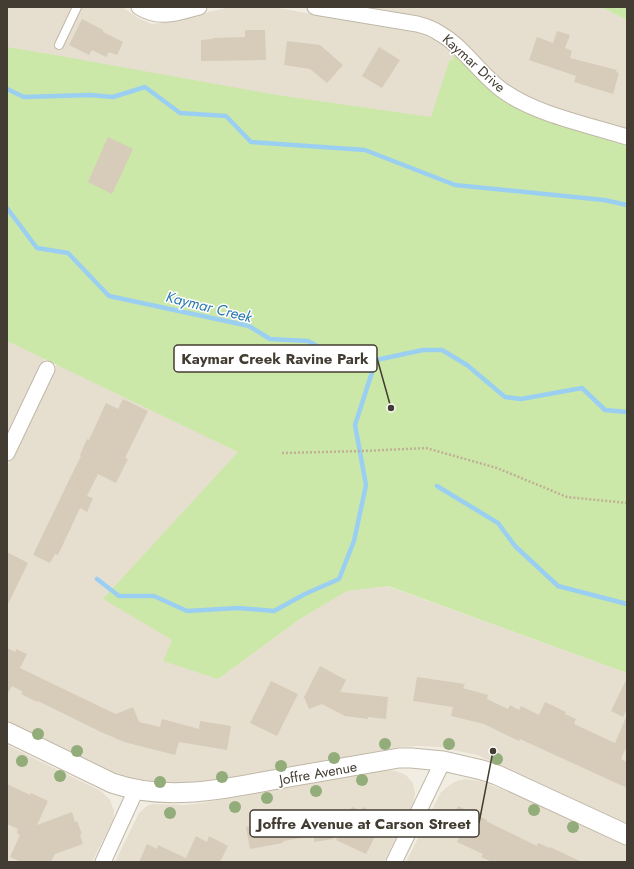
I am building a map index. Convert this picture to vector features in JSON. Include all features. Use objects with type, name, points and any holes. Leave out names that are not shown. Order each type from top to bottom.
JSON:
[{"type":"street","points":[[139,7],[150,13],[163,15],[199,7]]},
{"type":"street","name":"Kaymar Drive","points":[[315,7],[417,24],[430,28],[446,37],[501,90],[512,97],[547,112],[627,137]]},
{"type":"street","points":[[7,453],[47,369]]},
{"type":"street","name":"Joffre Avenue","points":[[7,732],[102,779],[136,790],[174,793],[198,792],[399,758],[443,761],[470,766],[497,775],[627,835]]},
{"type":"street","points":[[394,862],[443,761]]},
{"type":"street","points":[[103,862],[136,790]]},
{"type":"lane","points":[[59,45],[77,7]]},
{"type":"path","points":[[282,453],[426,448],[497,468],[567,497],[627,503]]},
{"type":"shaded area","points":[[7,7],[122,7],[140,19],[152,24],[231,7],[273,7],[418,33],[437,41],[454,54],[432,123],[7,187]]},
{"type":"shaded area","points":[[365,7],[601,7],[627,20],[627,130],[538,103],[510,87],[417,16]]},
{"type":"shaded area","points":[[7,340],[45,358],[7,436]]},
{"type":"shaded area","points":[[57,364],[252,452],[218,679],[359,576],[627,673],[627,824],[477,755],[439,747],[400,747],[207,783],[165,783],[131,778],[106,770],[7,721],[7,467]]},
{"type":"shaded area","points":[[7,745],[101,791],[110,800],[114,811],[113,820],[92,862],[7,862]]},
{"type":"shaded area","points":[[385,770],[396,771],[406,775],[413,783],[415,793],[413,803],[384,862],[115,862],[139,813],[147,806],[152,804],[186,805],[202,803]]},
{"type":"shaded area","points":[[465,779],[480,781],[511,793],[627,846],[627,862],[406,862],[441,792],[454,782]]},
{"type":"green space","points":[[601,7],[627,7],[627,20]]},
{"type":"green space","points":[[7,47],[277,95],[431,117],[450,59],[452,61],[454,54],[491,91],[509,104],[544,120],[627,146],[627,673],[388,586],[347,591],[303,617],[218,679],[163,661],[172,640],[103,599],[238,452],[7,341]]},
{"type":"building","points":[[82,19],[123,42],[117,55],[109,52],[106,57],[92,50],[89,55],[69,45]]},
{"type":"building","points":[[245,30],[265,30],[266,60],[201,61],[201,40],[245,37]]},
{"type":"building","points":[[557,31],[570,35],[565,48],[572,51],[570,58],[617,70],[616,72],[619,73],[613,94],[574,82],[576,76],[529,60],[537,37],[553,43]]},
{"type":"building","points":[[287,41],[320,45],[343,65],[327,83],[310,69],[284,65]]},
{"type":"building","points":[[379,47],[400,60],[382,88],[362,76]]},
{"type":"building","points":[[108,137],[133,149],[112,194],[88,182]]},
{"type":"building","points":[[123,399],[148,411],[125,458],[128,459],[116,483],[98,474],[87,496],[93,498],[87,512],[80,508],[58,555],[55,554],[50,563],[33,555],[81,456],[80,455],[87,439],[89,440],[106,403],[118,409]]},
{"type":"building","points":[[7,552],[28,563],[7,606]]},
{"type":"building","points":[[7,648],[15,652],[16,649],[27,654],[20,668],[116,714],[133,707],[139,722],[160,727],[162,719],[199,729],[200,721],[231,726],[227,750],[179,742],[175,755],[124,742],[21,694],[23,692],[12,686],[7,695]]},
{"type":"building","points":[[320,666],[346,680],[340,692],[388,697],[386,719],[368,717],[368,719],[345,716],[322,704],[309,709],[304,697]]},
{"type":"building","points":[[417,677],[465,684],[463,688],[488,695],[487,699],[508,709],[510,705],[519,710],[521,706],[539,715],[545,702],[566,712],[565,714],[576,719],[574,724],[615,743],[627,715],[627,746],[621,759],[627,762],[627,788],[520,739],[519,741],[484,724],[451,716],[453,707],[413,701]]},
{"type":"building","points":[[627,678],[627,709],[623,717],[611,711]]},
{"type":"building","points":[[271,681],[298,694],[277,736],[250,723]]},
{"type":"building","points":[[7,784],[30,795],[31,793],[48,801],[37,825],[72,812],[75,822],[77,821],[82,834],[80,835],[83,844],[55,854],[51,862],[21,862],[10,857],[20,835],[17,833],[18,829],[7,824]]},
{"type":"building","points":[[458,806],[537,846],[538,843],[550,847],[582,862],[492,862],[481,857],[483,854],[457,842],[461,833],[448,827]]},
{"type":"building","points":[[352,807],[361,811],[363,807],[371,811],[379,811],[382,823],[366,854],[336,840]]},
{"type":"building","points":[[330,812],[333,839],[314,842],[314,836],[283,841],[283,843],[250,849],[246,827],[281,819]]},
{"type":"building","points":[[196,836],[207,842],[209,836],[228,846],[220,862],[139,862],[147,844],[157,849],[158,845],[186,858]]},
{"type":"waterway","points":[[7,89],[24,97],[90,95],[113,97],[145,87],[180,113],[226,116],[251,142],[365,150],[455,185],[604,200],[627,205]]},
{"type":"waterway","name":"Kaymar Creek","points":[[7,208],[37,248],[68,253],[109,296],[249,326],[270,339],[308,341],[326,351],[376,360],[423,350],[442,350],[467,365],[505,397],[521,399],[582,388],[605,410],[627,412]]},
{"type":"waterway","points":[[97,579],[119,596],[154,596],[187,611],[238,608],[274,611],[305,594],[339,579],[354,541],[366,485],[355,425],[376,360]]},
{"type":"waterway","points":[[437,486],[498,523],[515,546],[558,586],[627,604]]},
{"type":"place","name":"Kaymar Creek Ravine Park","points":[[391,408]]},
{"type":"place","name":"Joffre Avenue at Carson Street","points":[[493,751]]}]
